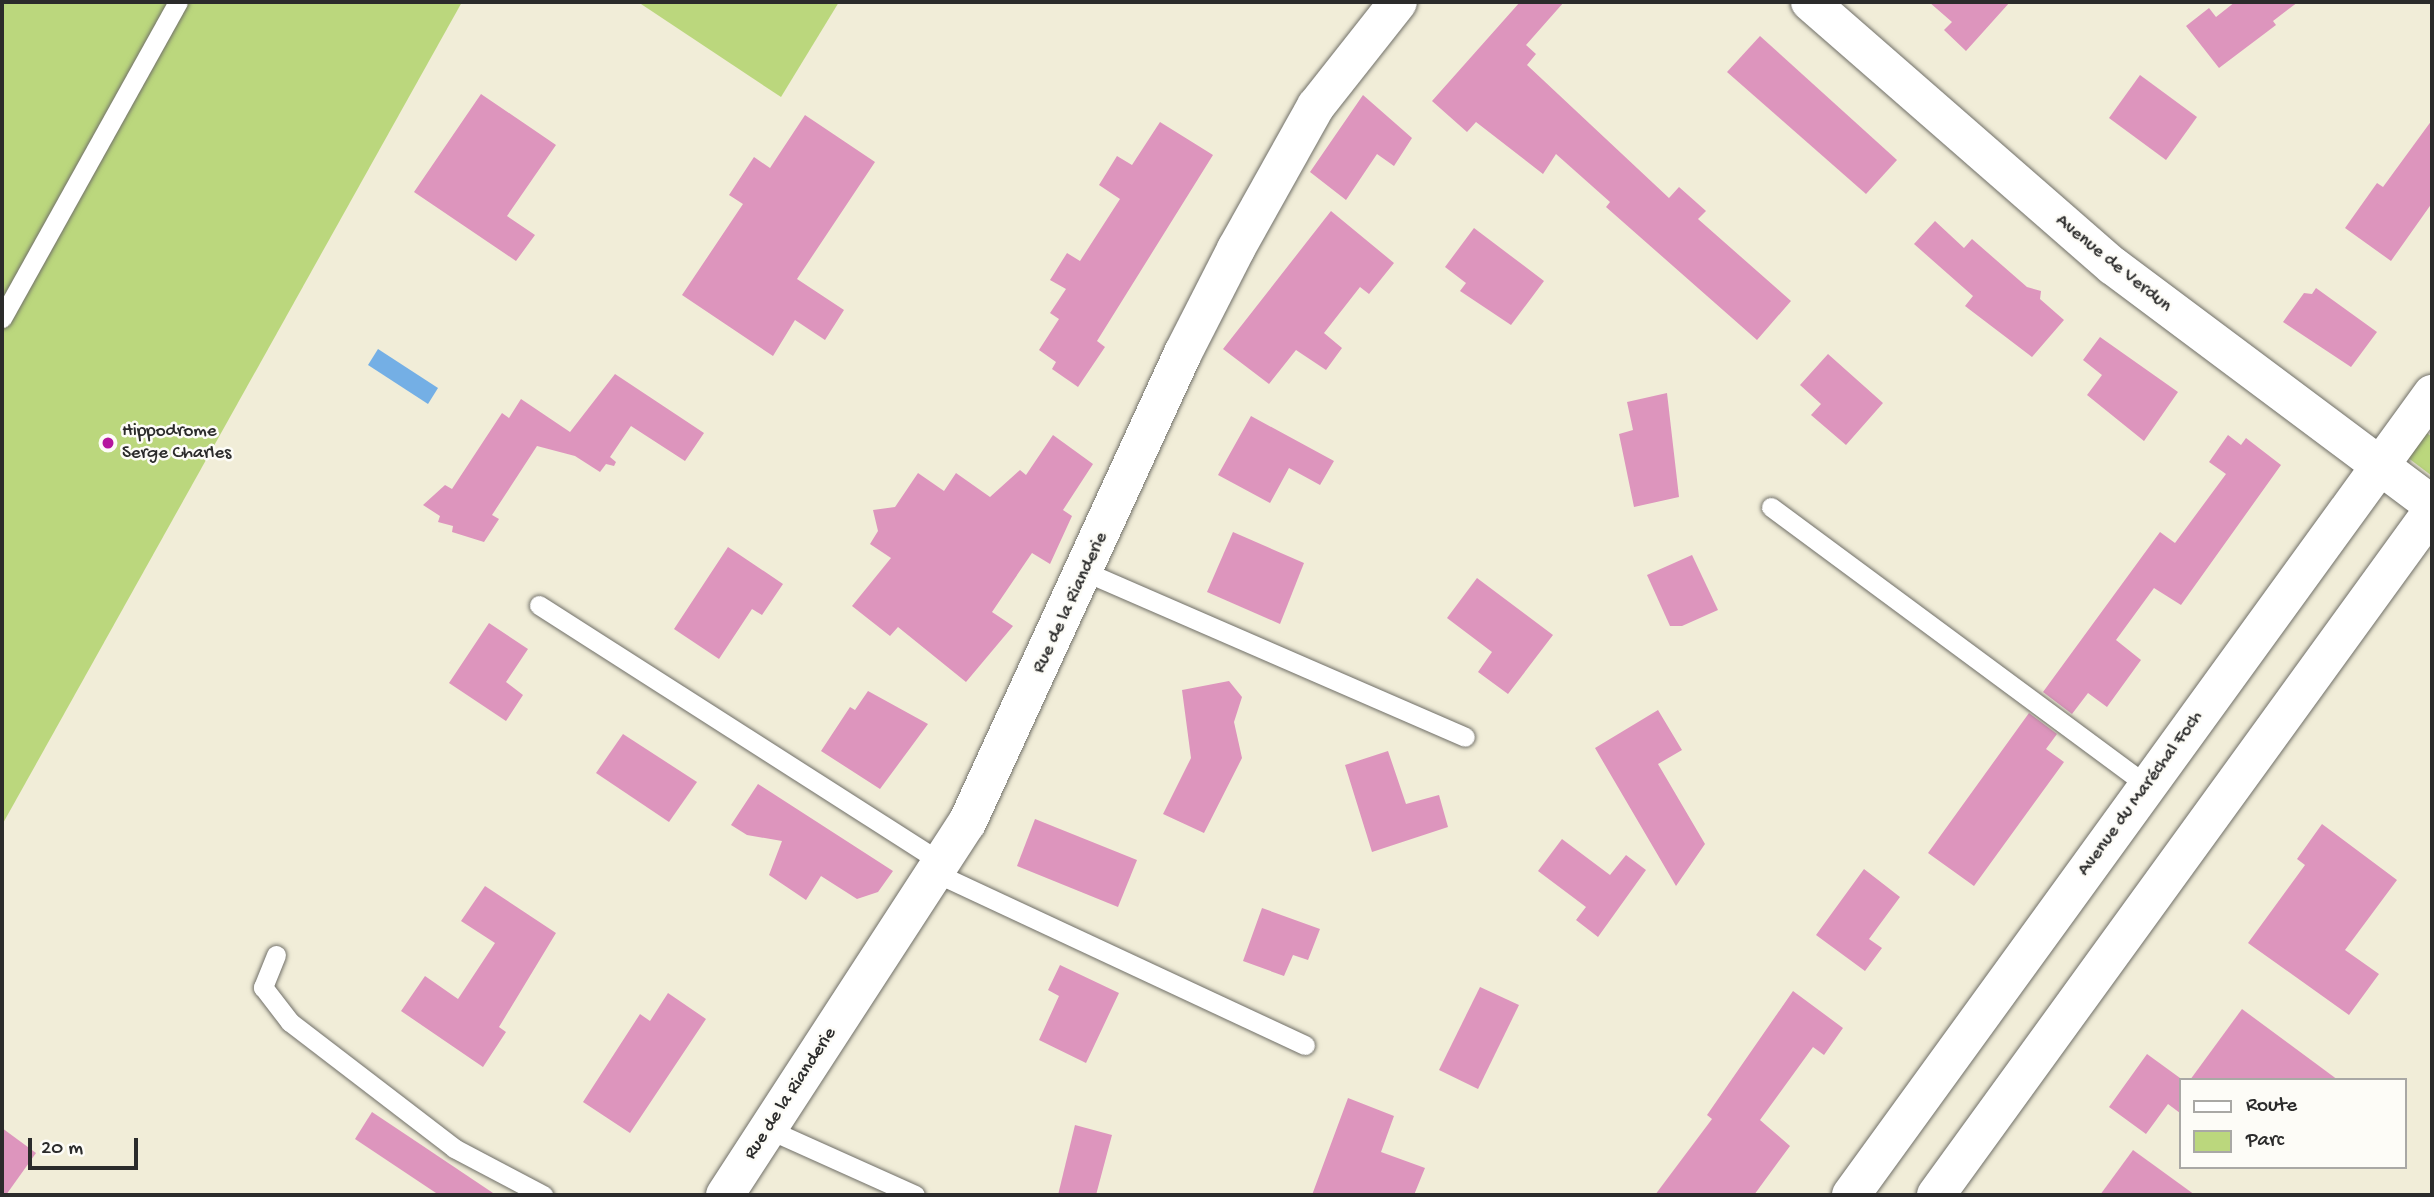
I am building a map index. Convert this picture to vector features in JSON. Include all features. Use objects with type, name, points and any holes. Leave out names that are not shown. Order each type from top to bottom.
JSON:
[{"type":"street","name":"Rue de la Rianderie","points":[[724,1195],[939,868],[988,784],[1183,353],[1316,106],[1398,2]]},
{"type":"street","name":"Avenue de Verdun","points":[[1810,2],[2113,267],[2432,505]]},
{"type":"street","name":"Avenue du Maréchal Foch","points":[[1851,1195],[2432,394]]},
{"type":"street","points":[[1936,1195],[2432,511]]},
{"type":"lane","points":[[2,318],[178,2]]},
{"type":"lane","points":[[1771,508],[2147,785]]},
{"type":"lane","points":[[1086,572],[1465,737]]},
{"type":"lane","points":[[539,605],[939,868],[1305,1045]]},
{"type":"lane","points":[[276,955],[264,987],[290,1022],[454,1148],[542,1195]]},
{"type":"lane","points":[[768,1129],[915,1195]]},
{"type":"green space","name":"Hippodrome Serge Charles","points":[[2,2],[462,2],[2,825]]},
{"type":"green space","points":[[638,2],[839,2],[781,97]]},
{"type":"green space","points":[[2419,427],[2432,437],[2432,476],[2407,457]]},
{"type":"water","points":[[378,349],[438,388],[428,404],[368,365]]},
{"type":"building","points":[[1520,2],[1564,2],[1526,45],[1536,54],[1527,65],[1669,198],[1679,187],[1706,211],[1698,219],[1791,301],[1757,340],[1606,207],[1610,202],[1556,154],[1543,174],[1476,122],[1467,132],[1432,101]]},
{"type":"building","points":[[1929,2],[2010,2],[1966,51],[1944,30],[1952,22]]},
{"type":"building","points":[[2235,2],[2298,2],[2273,21],[2276,25],[2219,68],[2186,26],[2209,8],[2216,17]]},
{"type":"building","points":[[1760,36],[1897,160],[1866,194],[1727,72]]},
{"type":"building","points":[[2140,75],[2197,117],[2166,160],[2109,118]]},
{"type":"building","points":[[481,94],[556,145],[507,216],[535,235],[516,261],[414,192]]},
{"type":"building","points":[[1363,95],[1412,138],[1394,166],[1377,154],[1346,200],[1310,172]]},
{"type":"building","points":[[805,115],[875,162],[797,279],[844,310],[825,340],[795,320],[773,356],[682,295],[743,204],[729,195],[754,157],[770,168]]},
{"type":"building","points":[[2432,120],[2432,203],[2391,261],[2345,228],[2377,183],[2383,187]]},
{"type":"building","points":[[1160,122],[1213,155],[1097,341],[1105,347],[1078,387],[1052,369],[1056,362],[1039,350],[1059,319],[1050,313],[1066,289],[1050,280],[1067,253],[1080,261],[1120,199],[1099,185],[1117,156],[1132,165]]},
{"type":"building","points":[[1331,211],[1394,263],[1369,294],[1360,287],[1324,333],[1342,348],[1326,370],[1296,350],[1269,384],[1223,349]]},
{"type":"building","points":[[1935,221],[1964,248],[1972,239],[2027,287],[2041,291],[2040,299],[2064,320],[2032,357],[1965,306],[1973,296],[1914,244]]},
{"type":"building","points":[[1474,228],[1544,281],[1511,325],[1460,291],[1466,283],[1445,267]]},
{"type":"building","points":[[2316,288],[2377,332],[2351,367],[2283,322],[2304,293],[2312,294]]},
{"type":"building","points":[[2100,337],[2178,392],[2144,441],[2087,395],[2102,375],[2083,360]]},
{"type":"building","points":[[1828,354],[1883,403],[1846,445],[1811,415],[1821,404],[1800,385]]},
{"type":"building","points":[[615,374],[704,433],[685,461],[631,426],[610,457],[616,462],[614,466],[606,464],[600,472],[575,456],[537,446],[492,515],[499,519],[484,542],[452,532],[453,526],[438,522],[440,516],[423,505],[445,485],[452,489],[502,413],[509,418],[521,399],[570,432]]},
{"type":"building","points":[[1667,393],[1679,497],[1634,507],[1619,434],[1633,430],[1627,402]]},
{"type":"building","points":[[1251,416],[1334,461],[1320,485],[1289,468],[1270,503],[1218,475]]},
{"type":"building","points":[[1053,435],[1093,464],[1063,510],[1072,516],[1050,564],[1032,553],[992,612],[1013,626],[966,682],[898,627],[890,636],[852,606],[891,558],[870,544],[878,531],[873,510],[895,507],[918,473],[944,491],[956,473],[990,497],[1020,470],[1026,475]]},
{"type":"building","points":[[2228,435],[2241,445],[2246,438],[2281,465],[2181,605],[2154,588],[2116,640],[2141,660],[2107,707],[2088,693],[2072,714],[2043,692],[2160,532],[2175,543],[2226,474],[2209,462]]},
{"type":"building","points":[[1233,532],[1304,563],[1280,624],[1207,592]]},
{"type":"building","points":[[728,547],[783,584],[762,615],[752,609],[719,659],[674,629]]},
{"type":"building","points":[[1692,555],[1718,610],[1682,626],[1670,626],[1647,575]]},
{"type":"building","points":[[1477,578],[1553,635],[1508,694],[1478,672],[1492,652],[1447,618]]},
{"type":"building","points":[[489,623],[528,649],[506,682],[523,695],[506,721],[449,683]]},
{"type":"building","points":[[1229,681],[1242,697],[1234,722],[1242,758],[1204,833],[1163,814],[1191,758],[1182,690]]},
{"type":"building","points":[[868,691],[928,724],[880,789],[821,751],[850,707],[855,710]]},
{"type":"building","points":[[1658,710],[1682,750],[1658,764],[1705,844],[1676,886],[1595,748]]},
{"type":"building","points":[[2029,713],[2057,734],[2046,749],[2064,762],[1974,886],[1928,853]]},
{"type":"building","points":[[623,734],[697,782],[669,822],[596,773]]},
{"type":"building","points":[[1388,751],[1406,804],[1439,795],[1448,827],[1372,852],[1345,765]]},
{"type":"building","points":[[758,784],[893,871],[878,892],[857,899],[821,876],[806,900],[769,875],[782,841],[747,835],[731,825]]},
{"type":"building","points":[[1035,819],[1137,860],[1118,907],[1017,866]]},
{"type":"building","points":[[2322,824],[2397,880],[2345,950],[2379,974],[2349,1015],[2248,943],[2305,865],[2297,859]]},
{"type":"building","points":[[1562,839],[1610,875],[1626,855],[1646,870],[1598,937],[1576,920],[1586,907],[1538,871]]},
{"type":"building","points":[[1864,869],[1900,897],[1869,939],[1882,948],[1865,971],[1816,935]]},
{"type":"building","points":[[485,886],[556,933],[499,1027],[506,1032],[483,1067],[401,1011],[425,976],[458,999],[495,943],[461,921]]},
{"type":"building","points":[[1262,908],[1320,929],[1308,960],[1293,955],[1284,976],[1243,961]]},
{"type":"building","points":[[1060,965],[1119,993],[1086,1063],[1039,1040],[1059,996],[1048,990]]},
{"type":"building","points":[[1480,987],[1519,1005],[1478,1089],[1439,1070]]},
{"type":"building","points":[[1793,991],[1843,1028],[1824,1055],[1813,1047],[1760,1120],[1790,1146],[1754,1195],[1655,1195],[1712,1119],[1707,1115]]},
{"type":"building","points":[[668,993],[706,1019],[630,1133],[583,1102],[640,1014],[650,1021]]},
{"type":"building","points":[[2242,1009],[2335,1078],[2191,1078]]},
{"type":"building","points":[[2147,1054],[2180,1078],[2178,1112],[2168,1104],[2146,1134],[2109,1107]]},
{"type":"building","points":[[1348,1098],[1394,1116],[1381,1152],[1425,1168],[1414,1195],[1312,1195]]},
{"type":"building","points":[[372,1112],[496,1195],[439,1195],[355,1139]]},
{"type":"building","points":[[1075,1125],[1112,1135],[1096,1195],[1058,1195]]},
{"type":"building","points":[[2,1128],[36,1153],[6,1195],[2,1195]]},
{"type":"building","points":[[2133,1150],[2195,1195],[2100,1195]]},
{"type":"place","name":"Hippodrome Serge Charles","points":[[108,443]]}]
